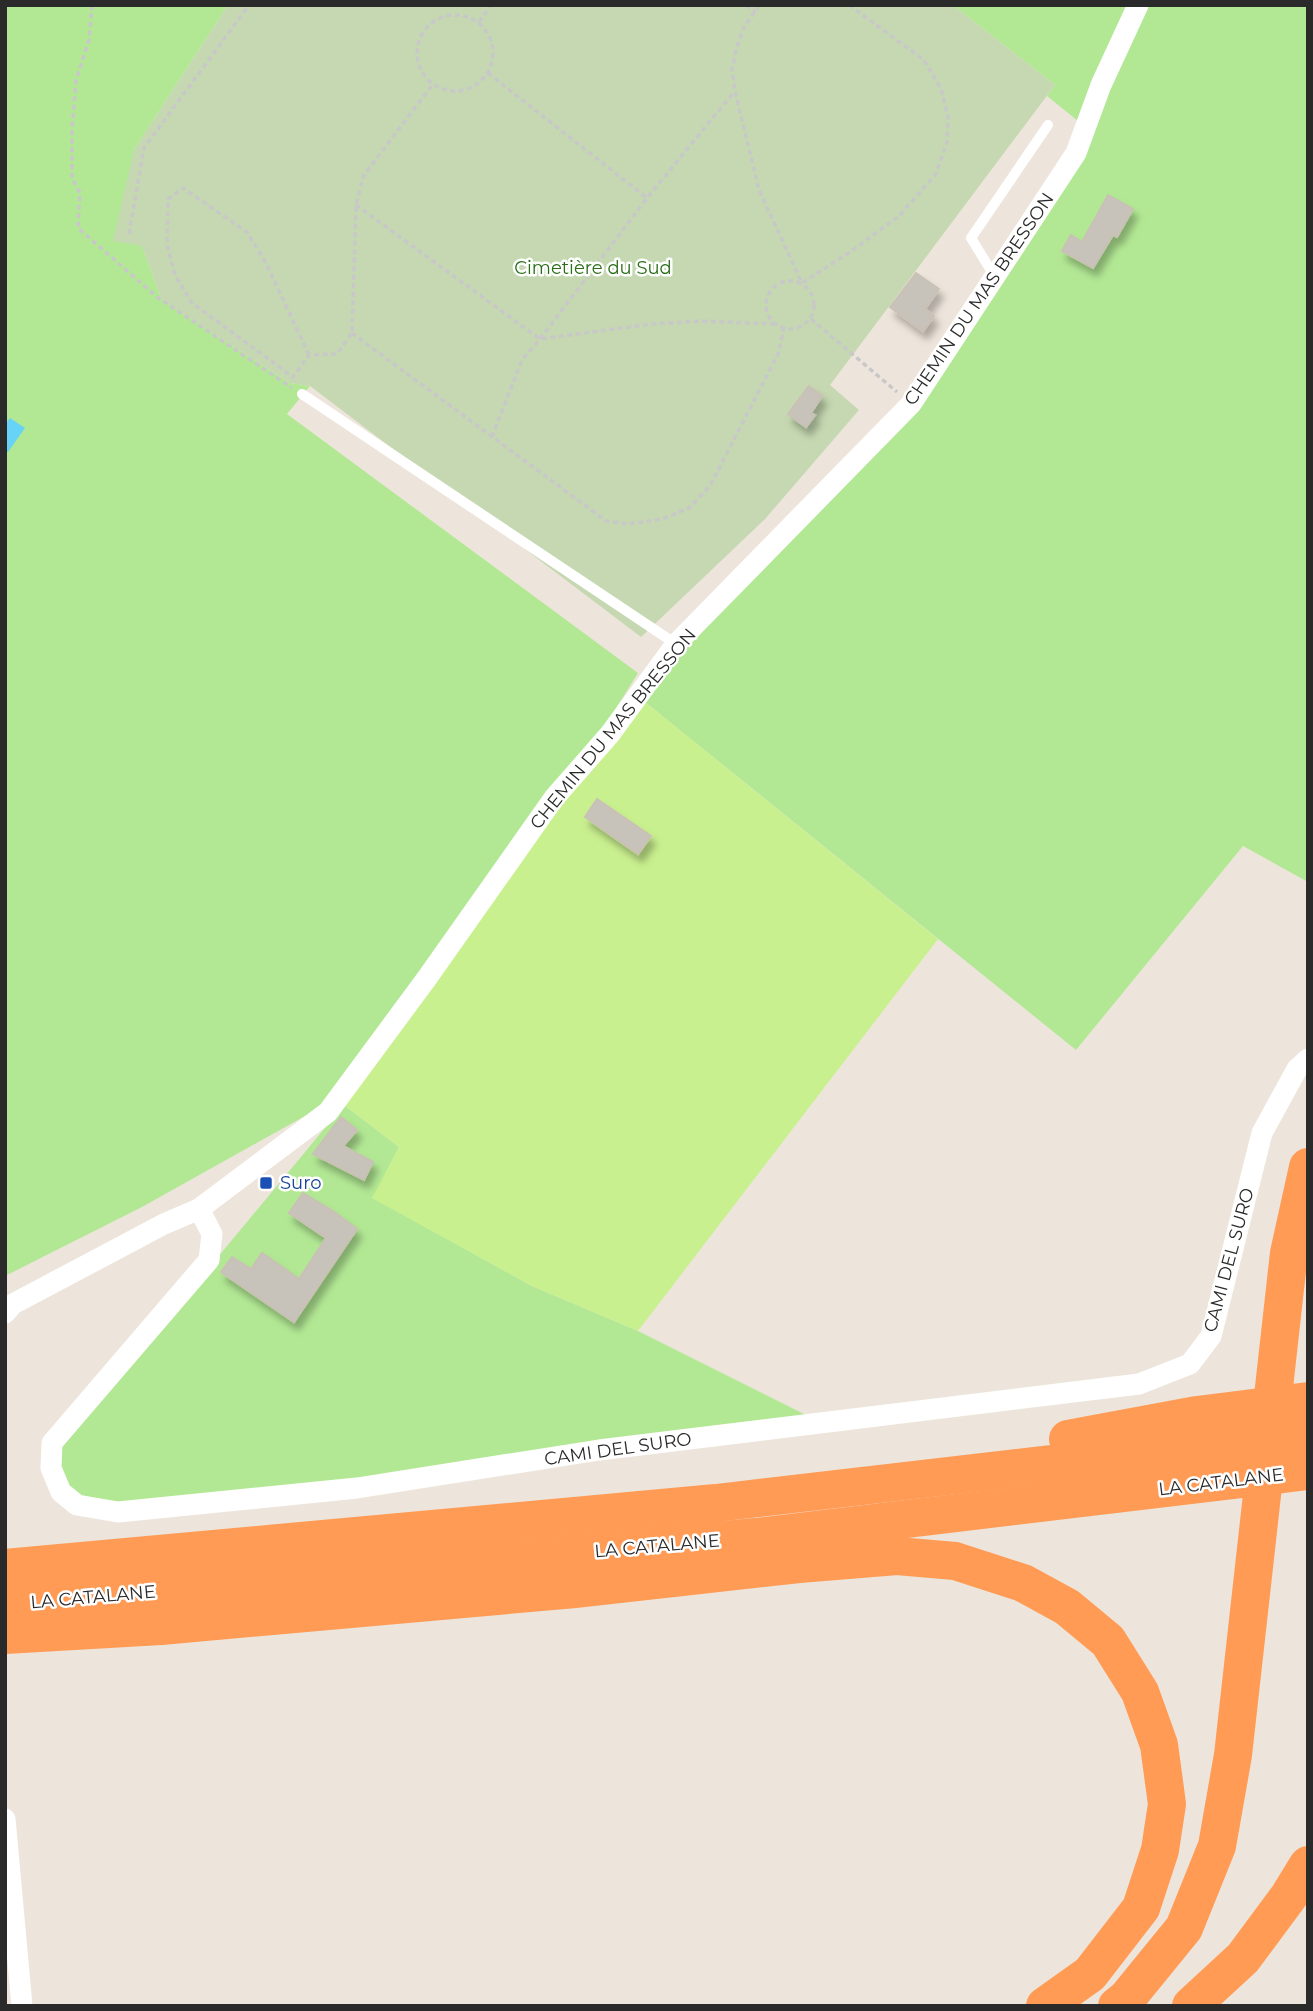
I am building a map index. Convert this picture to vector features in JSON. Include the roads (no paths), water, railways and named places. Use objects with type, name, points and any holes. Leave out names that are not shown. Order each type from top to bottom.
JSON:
[{"type":"highway","points":[[1117,2006],[1127,1998],[1184,1928],[1217,1846],[1233,1755],[1289,1253],[1308,1167]]},
{"type":"highway","points":[[845,1489],[909,1461],[1019,1448],[1197,1415],[1308,1401]]},
{"type":"highway","name":"LA CATALANE","points":[[5,1568],[688,1506],[1308,1434]]},
{"type":"highway","name":"LA CATALANE","points":[[5,1605],[756,1537],[1308,1471]]},
{"type":"highway","points":[[5,1635],[161,1626],[548,1592],[897,1556],[955,1561],[1023,1583],[1067,1607],[1108,1641],[1140,1692],[1159,1745],[1167,1804],[1160,1850],[1141,1908],[1090,1974],[1045,2006]]},
{"type":"highway","points":[[1191,2006],[1243,1958],[1308,1866]]},
{"type":"street","name":"CHEMIN DU MAS BRESSON","points":[[8,1309],[164,1224],[200,1209],[328,1112],[554,798],[610,734],[676,644],[911,404],[1076,153],[1101,85],[1138,5]]},
{"type":"street","name":"CAMI DEL SURO","points":[[200,1209],[212,1234],[209,1260],[52,1443],[51,1468],[61,1492],[77,1505],[118,1511],[357,1488],[599,1450],[1139,1384],[1190,1364],[1211,1336],[1262,1133],[1297,1069],[1308,1059]]},
{"type":"street","points":[[5,1819],[22,2006]]},
{"type":"lane","points":[[995,277],[971,238],[1048,125]]},
{"type":"lane","points":[[302,394],[676,644]]},
{"type":"water","points":[[10,418],[25,428],[8,452],[5,451],[5,424]]},
{"type":"place","name":"Suro","points":[[266,1183]]},
{"type":"park label","name":"Cimetière du Sud","points":[[593,268]]}]
